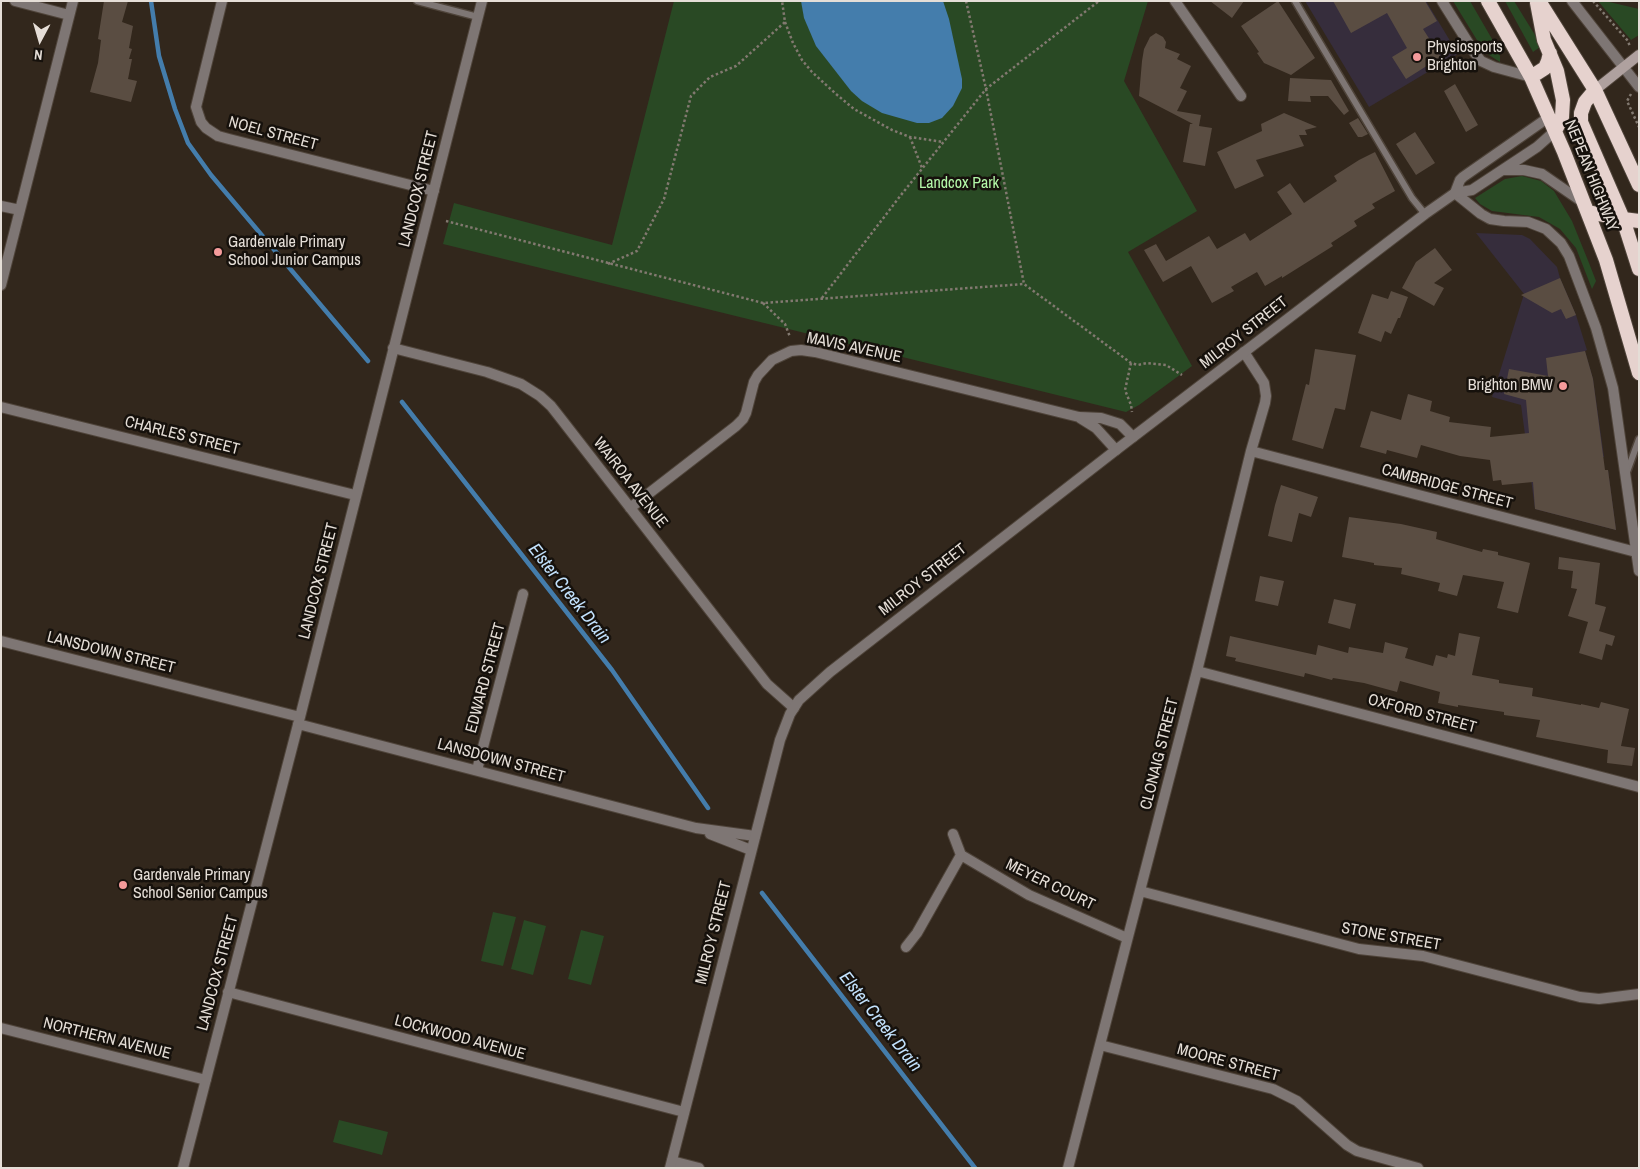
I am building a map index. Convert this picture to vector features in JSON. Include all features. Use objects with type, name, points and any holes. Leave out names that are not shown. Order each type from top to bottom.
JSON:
[{"type":"highway","name":"NEPEAN HIGHWAY","points":[[1488,1],[1531,77],[1586,207],[1606,260],[1639,373]]},
{"type":"highway","points":[[1538,1],[1542,34],[1558,76],[1564,108],[1561,120],[1554,131]]},
{"type":"highway","points":[[1538,1],[1595,90],[1639,186]]},
{"type":"highway","points":[[1531,77],[1547,65],[1550,53]]},
{"type":"highway","points":[[1549,117],[1595,90]]},
{"type":"highway","points":[[1595,90],[1585,102],[1581,122],[1623,219],[1639,269]]},
{"type":"highway","points":[[1586,207],[1623,219],[1639,221]]},
{"type":"main road","points":[[1595,90],[1639,55]]},
{"type":"street","points":[[15,1],[69,15]]},
{"type":"street","points":[[1,286],[73,1]]},
{"type":"street","name":"NOEL STREET","points":[[222,1],[196,107],[206,128],[218,136],[434,191]]},
{"type":"street","name":"LANDCOX STREET","points":[[183,1168],[482,1]]},
{"type":"street","points":[[1175,1],[1241,96]]},
{"type":"street","points":[[1442,1],[1474,52],[1482,61],[1494,67],[1531,77]]},
{"type":"street","points":[[1572,1],[1638,86]]},
{"type":"street","name":"MILROY STREET","points":[[1455,193],[1463,177],[1549,117]]},
{"type":"street","name":"MILROY STREET","points":[[671,1164],[780,740],[794,708],[806,692],[1116,450],[1425,214],[1455,193],[1472,190],[1500,172],[1537,147],[1554,131]]},
{"type":"street","points":[[1500,172],[1519,170],[1542,174],[1586,207]]},
{"type":"street","points":[[1455,193],[1474,209],[1490,219],[1524,221],[1546,229],[1555,235],[1572,262],[1589,306],[1607,365],[1616,409],[1639,571]]},
{"type":"street","points":[[1,206],[20,210]]},
{"type":"street","name":"WAIROA AVENUE","points":[[393,348],[487,372],[521,384],[540,396],[551,406],[767,684],[794,708]]},
{"type":"street","name":"MAVIS AVENUE","points":[[630,508],[736,426],[746,413],[758,374],[772,360],[791,351],[815,352],[1079,418],[1101,418],[1120,424],[1133,437]]},
{"type":"street","name":"CLONAIG STREET","points":[[1068,1168],[1266,396],[1264,384],[1244,352]]},
{"type":"street","name":"CHARLES STREET","points":[[1,407],[355,496]]},
{"type":"street","name":"MAVIS AVENUE","points":[[1079,418],[1096,428],[1116,450]]},
{"type":"street","name":"CAMBRIDGE STREET","points":[[1251,452],[1636,552]]},
{"type":"street","name":"EDWARD STREET","points":[[478,770],[524,594]]},
{"type":"street","name":"LANSDOWN STREET","points":[[1,641],[696,828],[751,850]]},
{"type":"street","name":"OXFORD STREET","points":[[1197,671],[1639,787]]},
{"type":"street","name":"LANSDOWN STREET","points":[[696,828],[755,836]]},
{"type":"street","points":[[906,947],[917,932],[961,855],[953,834]]},
{"type":"street","name":"MEYER COURT","points":[[961,855],[1029,895],[1127,938]]},
{"type":"street","name":"STONE STREET","points":[[1140,890],[1359,949],[1423,956],[1580,997],[1600,999],[1639,994]]},
{"type":"street","name":"LOCKWOOD AVENUE","points":[[228,992],[684,1112]]},
{"type":"street","name":"NORTHERN AVENUE","points":[[1,1028],[206,1080]]},
{"type":"street","name":"MOORE STREET","points":[[1100,1045],[1273,1089],[1297,1101],[1347,1145],[1358,1151],[1418,1168]]},
{"type":"street","points":[[671,1164],[699,1168]]},
{"type":"lane","points":[[417,1],[478,17]]},
{"type":"lane","points":[[1295,1],[1412,198],[1425,214]]},
{"type":"lane","points":[[1626,478],[1639,439]]},
{"type":"path","points":[[782,1],[785,22],[802,60],[836,94],[854,109],[872,120],[910,137],[944,142]]},
{"type":"path","points":[[966,1],[986,89],[1024,284]]},
{"type":"path","points":[[822,298],[986,89],[1099,1]]},
{"type":"path","points":[[1593,1],[1628,43]]},
{"type":"path","points":[[608,264],[637,251],[664,200],[691,96],[710,78],[736,66],[785,22]]},
{"type":"path","points":[[1638,86],[1626,101],[1639,127]]},
{"type":"path","points":[[910,137],[922,169]]},
{"type":"path","points":[[446,221],[763,303],[1024,284],[1130,363],[1138,365],[1147,363],[1166,365],[1182,375]]},
{"type":"path","points":[[763,303],[785,324],[790,337]]},
{"type":"path","points":[[1130,363],[1125,390],[1132,412]]},
{"type":"shaded area","points":[[1305,1],[1426,1],[1458,54],[1369,107]]},
{"type":"shaded area","points":[[1476,233],[1522,235],[1530,239],[1557,267],[1576,315],[1587,350],[1585,351],[1593,379],[1604,457],[1600,457],[1602,470],[1608,470],[1616,530],[1535,509],[1521,405],[1492,397],[1524,294]]},
{"type":"green space","name":"Landcox Park","points":[[674,1],[1148,1],[1124,81],[1197,211],[1128,252],[1192,366],[1139,405],[1126,412],[443,244],[454,203],[612,245]]},
{"type":"green space","points":[[1453,1],[1470,1],[1492,39],[1500,56],[1500,62],[1489,55],[1480,45]]},
{"type":"green space","points":[[1505,1],[1514,1],[1535,35],[1540,47],[1533,52]]},
{"type":"green space","points":[[1598,1],[1639,9],[1639,35],[1631,40]]},
{"type":"green space","points":[[1522,176],[1541,181],[1554,191],[1572,221],[1596,281],[1592,289],[1576,248],[1560,229],[1539,217],[1492,211],[1480,204],[1475,198],[1505,179]]},
{"type":"green space","points":[[493,912],[516,917],[503,966],[481,961]]},
{"type":"green space","points":[[524,920],[546,926],[533,975],[511,969]]},
{"type":"green space","points":[[581,930],[604,936],[591,985],[568,979]]},
{"type":"green space","points":[[339,1120],[388,1132],[382,1155],[333,1142]]},
{"type":"water","points":[[801,1],[943,1],[949,19],[962,79],[962,88],[953,106],[942,118],[929,123],[917,123],[882,113],[862,101],[851,91],[816,46],[804,18]]},
{"type":"building","points":[[104,1],[128,1],[122,22],[133,26],[129,48],[132,49],[129,59],[132,59],[128,79],[137,81],[131,102],[90,92],[98,63],[101,40],[98,39]]},
{"type":"building","points":[[1210,1],[1244,1],[1232,18]]},
{"type":"building","points":[[1278,1],[1315,58],[1291,75],[1264,63],[1257,53],[1259,52],[1241,26]]},
{"type":"building","points":[[1333,1],[1425,1],[1437,21],[1423,29],[1441,57],[1406,79],[1392,57],[1407,48],[1387,13],[1351,33]]},
{"type":"building","points":[[1156,33],[1163,37],[1166,42],[1165,48],[1180,54],[1177,59],[1191,66],[1180,88],[1187,91],[1177,111],[1201,115],[1199,126],[1212,128],[1205,166],[1183,162],[1190,124],[1193,124],[1139,96],[1144,49],[1150,37]]},
{"type":"building","points":[[1290,78],[1331,80],[1349,111],[1344,115],[1328,96],[1310,96],[1311,102],[1288,101]]},
{"type":"building","points":[[1455,84],[1478,125],[1466,132],[1444,91]]},
{"type":"building","points":[[1284,113],[1317,127],[1305,130],[1307,135],[1299,135],[1304,146],[1256,160],[1264,176],[1235,189],[1217,152],[1262,131],[1261,124]]},
{"type":"building","points":[[1358,118],[1368,134],[1362,137],[1358,137],[1349,123]]},
{"type":"building","points":[[1415,132],[1435,163],[1416,175],[1396,144]]},
{"type":"building","points":[[1375,152],[1395,191],[1372,204],[1375,208],[1354,221],[1357,226],[1331,243],[1333,246],[1282,278],[1282,276],[1265,286],[1257,272],[1231,287],[1234,291],[1212,303],[1191,266],[1163,282],[1144,250],[1156,244],[1166,261],[1209,236],[1217,249],[1245,233],[1250,241],[1292,214],[1277,192],[1290,183],[1304,203],[1337,181],[1334,176]]},
{"type":"building","points":[[1435,248],[1452,270],[1434,283],[1444,288],[1434,306],[1402,288],[1416,262]]},
{"type":"building","points":[[1560,278],[1576,315],[1566,319],[1561,309],[1552,313],[1521,295]]},
{"type":"building","points":[[1391,291],[1408,297],[1391,334],[1385,331],[1381,342],[1358,333],[1372,294],[1388,299]]},
{"type":"building","points":[[1315,349],[1356,355],[1345,410],[1335,408],[1323,449],[1292,440],[1306,384],[1309,385]]},
{"type":"building","points":[[1585,351],[1593,379],[1605,470],[1608,470],[1616,530],[1535,509],[1533,482],[1502,485],[1501,480],[1493,481],[1490,460],[1460,456],[1421,445],[1417,458],[1387,450],[1386,454],[1360,447],[1371,411],[1401,420],[1408,394],[1432,401],[1430,411],[1450,417],[1449,422],[1491,427],[1490,437],[1529,433],[1526,400],[1504,394],[1509,369],[1548,376],[1546,358]]},
{"type":"building","points":[[1281,485],[1318,497],[1311,517],[1299,513],[1292,542],[1268,536]]},
{"type":"building","points":[[1349,517],[1401,524],[1437,532],[1436,539],[1482,552],[1483,549],[1498,552],[1498,555],[1530,563],[1518,613],[1497,608],[1504,582],[1463,575],[1457,596],[1438,591],[1440,583],[1401,574],[1402,568],[1374,565],[1374,563],[1342,557]]},
{"type":"building","points":[[1559,557],[1600,563],[1595,604],[1606,607],[1599,631],[1615,636],[1612,646],[1606,644],[1602,660],[1579,653],[1588,622],[1568,616],[1577,589],[1571,588],[1573,571],[1558,569]]},
{"type":"building","points":[[1260,576],[1284,581],[1278,606],[1255,601]]},
{"type":"building","points":[[1334,599],[1356,604],[1350,629],[1328,623]]},
{"type":"building","points":[[1459,633],[1480,637],[1472,675],[1499,680],[1499,683],[1533,688],[1532,696],[1599,708],[1601,702],[1629,709],[1621,746],[1635,748],[1632,766],[1607,763],[1608,750],[1536,737],[1540,720],[1504,715],[1504,712],[1438,703],[1440,692],[1400,681],[1397,692],[1364,683],[1333,678],[1332,680],[1305,673],[1304,677],[1235,661],[1236,658],[1226,656],[1230,636],[1316,655],[1318,645],[1348,653],[1349,647],[1383,653],[1385,642],[1408,648],[1405,658],[1433,666],[1436,655],[1447,658],[1448,654],[1455,656]]},
{"type":"waterway","name":"Elster Creek Drain","points":[[151,1],[159,56],[175,109],[188,143],[211,175],[368,361]]},
{"type":"waterway","name":"Elster Creek Drain","points":[[402,402],[612,670],[708,808]]},
{"type":"waterway","name":"Elster Creek Drain","points":[[762,893],[975,1168]]},
{"type":"place","name":"Physiosports Brighton","points":[[1417,57]]},
{"type":"place","name":"Gardenvale Primary School Junior Campus","points":[[218,252]]},
{"type":"place","name":"Brighton BMW","points":[[1563,386]]},
{"type":"place","name":"Gardenvale Primary School Senior Campus","points":[[123,885]]}]
